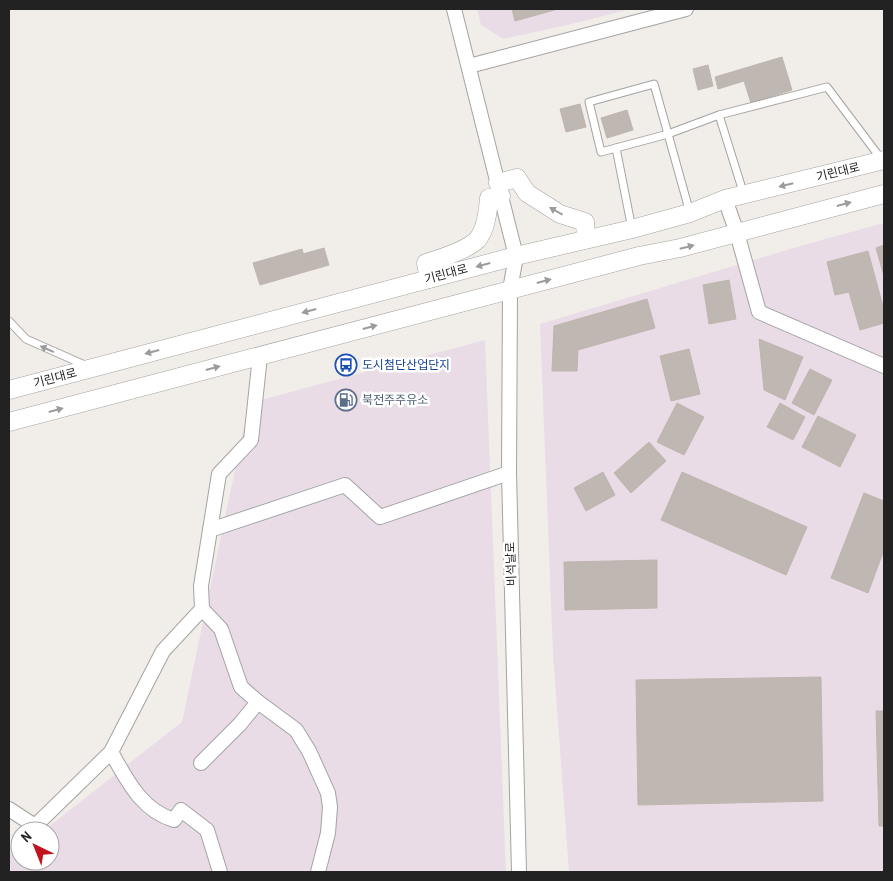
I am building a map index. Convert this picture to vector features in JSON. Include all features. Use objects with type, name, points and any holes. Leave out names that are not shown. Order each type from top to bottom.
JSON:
[{"type":"street","points":[[454,9],[516,256]]},
{"type":"street","points":[[469,66],[686,9]]},
{"type":"street","name":"기린대로","points":[[9,390],[516,256],[632,229],[690,213],[725,199],[883,160]]},
{"type":"street","points":[[429,279],[426,263],[450,255],[477,240],[488,218],[490,198],[499,189],[517,178],[527,193],[560,214],[585,222],[586,240]]},
{"type":"street","points":[[9,422],[639,256],[680,248],[884,194]]},
{"type":"street","points":[[725,199],[737,233],[759,312],[884,366]]},
{"type":"street","name":"비석날로","points":[[516,256],[510,290],[508,474],[519,872]]},
{"type":"street","points":[[260,356],[251,440],[218,474],[201,586],[202,609],[221,630],[241,687],[296,730],[309,751],[328,793],[330,807],[328,833],[318,872]]},
{"type":"street","points":[[210,530],[344,485],[380,517],[508,474]]},
{"type":"street","points":[[9,809],[35,826],[111,752],[163,651],[202,609]]},
{"type":"street","points":[[201,763],[240,724],[258,702]]},
{"type":"street","points":[[111,752],[134,792],[146,805],[162,816],[174,820],[180,810],[207,830],[220,872]]},
{"type":"lane","points":[[690,213],[668,134],[654,84],[589,102],[601,152],[668,134],[719,115],[827,87],[883,160]]},
{"type":"lane","points":[[719,115],[744,195]]},
{"type":"lane","points":[[616,148],[632,229]]},
{"type":"lane","points":[[9,320],[26,339],[92,368]]},
{"type":"shaded area","points":[[477,9],[630,9],[503,39],[481,25]]},
{"type":"shaded area","points":[[884,223],[884,872],[569,872],[553,654],[540,324],[800,246]]},
{"type":"shaded area","points":[[485,340],[506,872],[9,872],[9,845],[10,871],[60,871],[60,821],[56,821],[182,722],[249,403]]},
{"type":"building","points":[[512,9],[558,9],[515,21]]},
{"type":"building","points":[[782,57],[792,90],[751,103],[744,81],[718,89],[715,77]]},
{"type":"building","points":[[708,65],[713,86],[698,90],[693,69]]},
{"type":"building","points":[[580,104],[586,127],[566,132],[560,109]]},
{"type":"building","points":[[627,110],[633,130],[607,138],[601,118]]},
{"type":"building","points":[[884,245],[884,276],[876,248]]},
{"type":"building","points":[[324,248],[329,265],[308,271],[303,254]]},
{"type":"building","points":[[302,249],[308,271],[260,285],[253,263]]},
{"type":"building","points":[[868,251],[884,310],[884,323],[860,330],[849,292],[835,295],[827,262]]},
{"type":"building","points":[[729,280],[736,319],[709,324],[703,285]]},
{"type":"building","points":[[647,299],[655,328],[578,350],[577,371],[552,371],[554,326]]},
{"type":"building","points":[[759,339],[803,357],[785,400],[764,390]]},
{"type":"building","points":[[689,349],[700,394],[671,401],[660,356]]},
{"type":"building","points":[[810,369],[832,380],[814,415],[792,403]]},
{"type":"building","points":[[677,403],[704,417],[684,455],[657,442]]},
{"type":"building","points":[[780,403],[805,417],[793,440],[767,427]]},
{"type":"building","points":[[818,416],[856,435],[840,467],[802,447]]},
{"type":"building","points":[[649,442],[666,461],[631,493],[614,473]]},
{"type":"building","points":[[603,472],[615,495],[586,511],[574,488]]},
{"type":"building","points":[[682,472],[807,527],[786,575],[661,520]]},
{"type":"building","points":[[864,493],[884,501],[884,550],[868,593],[831,578]]},
{"type":"building","points":[[657,560],[657,608],[565,610],[564,562]]},
{"type":"building","points":[[821,677],[823,801],[638,805],[636,680]]},
{"type":"building","points":[[876,711],[884,711],[884,826],[879,826]]},
{"type":"place","name":"도시첨단산업단지","points":[[346,365]]},
{"type":"place","name":"북전주주유소","points":[[346,400]]}]
